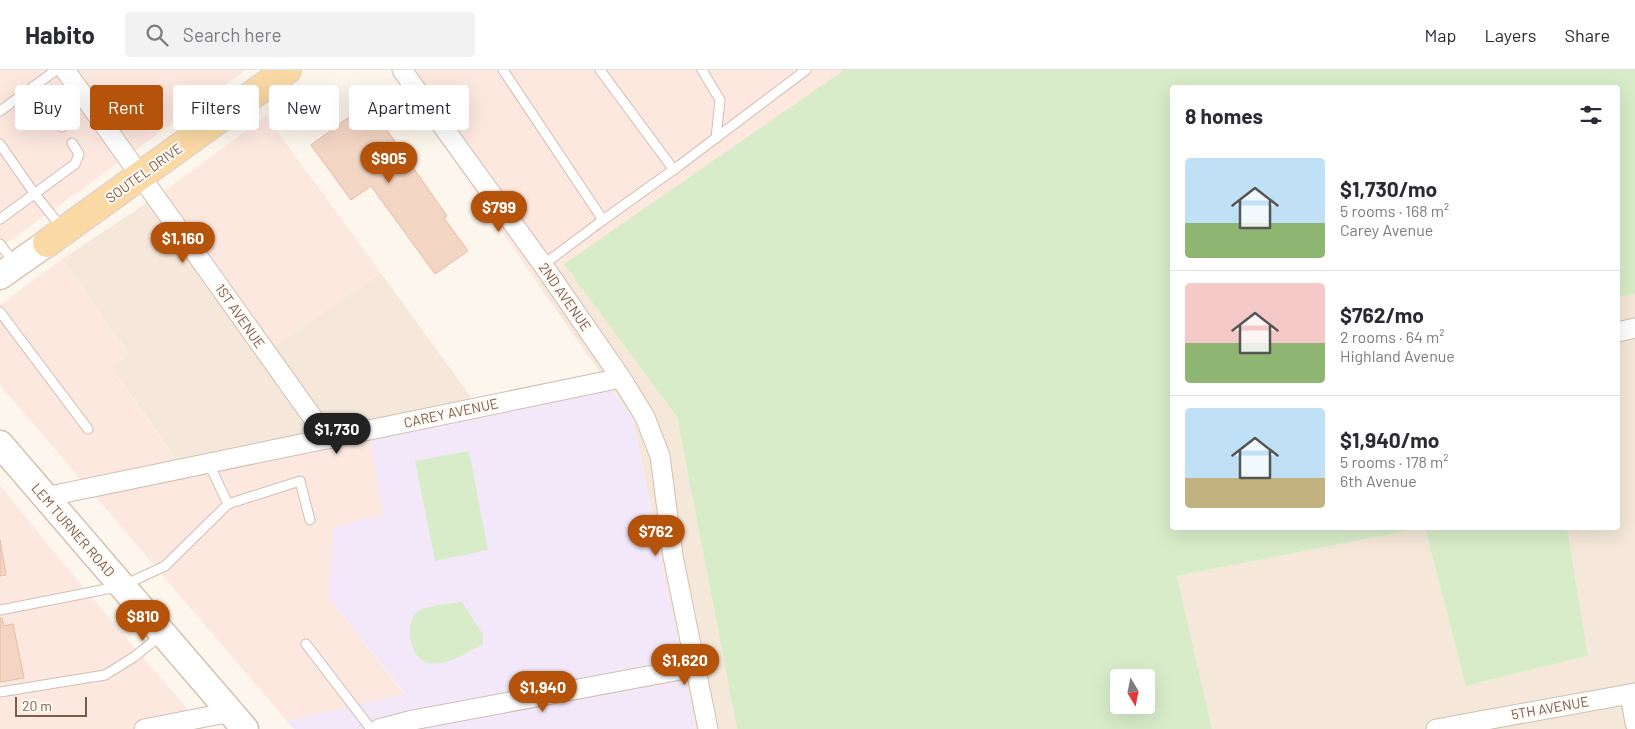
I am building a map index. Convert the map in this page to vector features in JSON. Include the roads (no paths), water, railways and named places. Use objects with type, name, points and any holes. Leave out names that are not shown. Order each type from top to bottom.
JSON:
[{"type":"main road","name":"SOUTEL DRIVE","points":[[8,270],[287,70]]},
{"type":"main road","name":"LEM TURNER ROAD","points":[[0,445],[238,721]]},
{"type":"street","name":"1ST AVENUE","points":[[65,70],[328,439]]},
{"type":"street","name":"2ND AVENUE","points":[[402,70],[543,265],[622,378],[645,416],[660,456],[673,556],[708,729]]},
{"type":"street","points":[[1620,332],[1635,328]]},
{"type":"street","name":"CAREY AVENUE","points":[[45,497],[622,378]]},
{"type":"street","points":[[379,729],[422,719],[696,667]]},
{"type":"street","points":[[1632,694],[1635,723]]},
{"type":"street","name":"5TH AVENUE","points":[[1436,729],[1632,694]]},
{"type":"street","points":[[144,729],[238,721]]},
{"type":"lane","points":[[35,85],[56,70]]},
{"type":"lane","points":[[503,70],[603,220]]},
{"type":"lane","points":[[600,70],[674,170]]},
{"type":"lane","points":[[702,70],[720,100],[716,138]]},
{"type":"lane","points":[[543,265],[674,170],[806,70]]},
{"type":"lane","points":[[0,111],[15,100]]},
{"type":"lane","points":[[0,218],[75,164],[79,154],[72,143]]},
{"type":"lane","points":[[0,144],[34,193],[55,236]]},
{"type":"lane","points":[[0,244],[8,270]]},
{"type":"lane","points":[[0,312],[88,429]]},
{"type":"lane","points":[[209,464],[228,504]]},
{"type":"lane","points":[[0,610],[122,586],[165,566],[228,504],[300,481],[310,520]]},
{"type":"lane","points":[[0,692],[105,675],[134,657],[163,634]]},
{"type":"lane","points":[[306,644],[371,729]]}]
